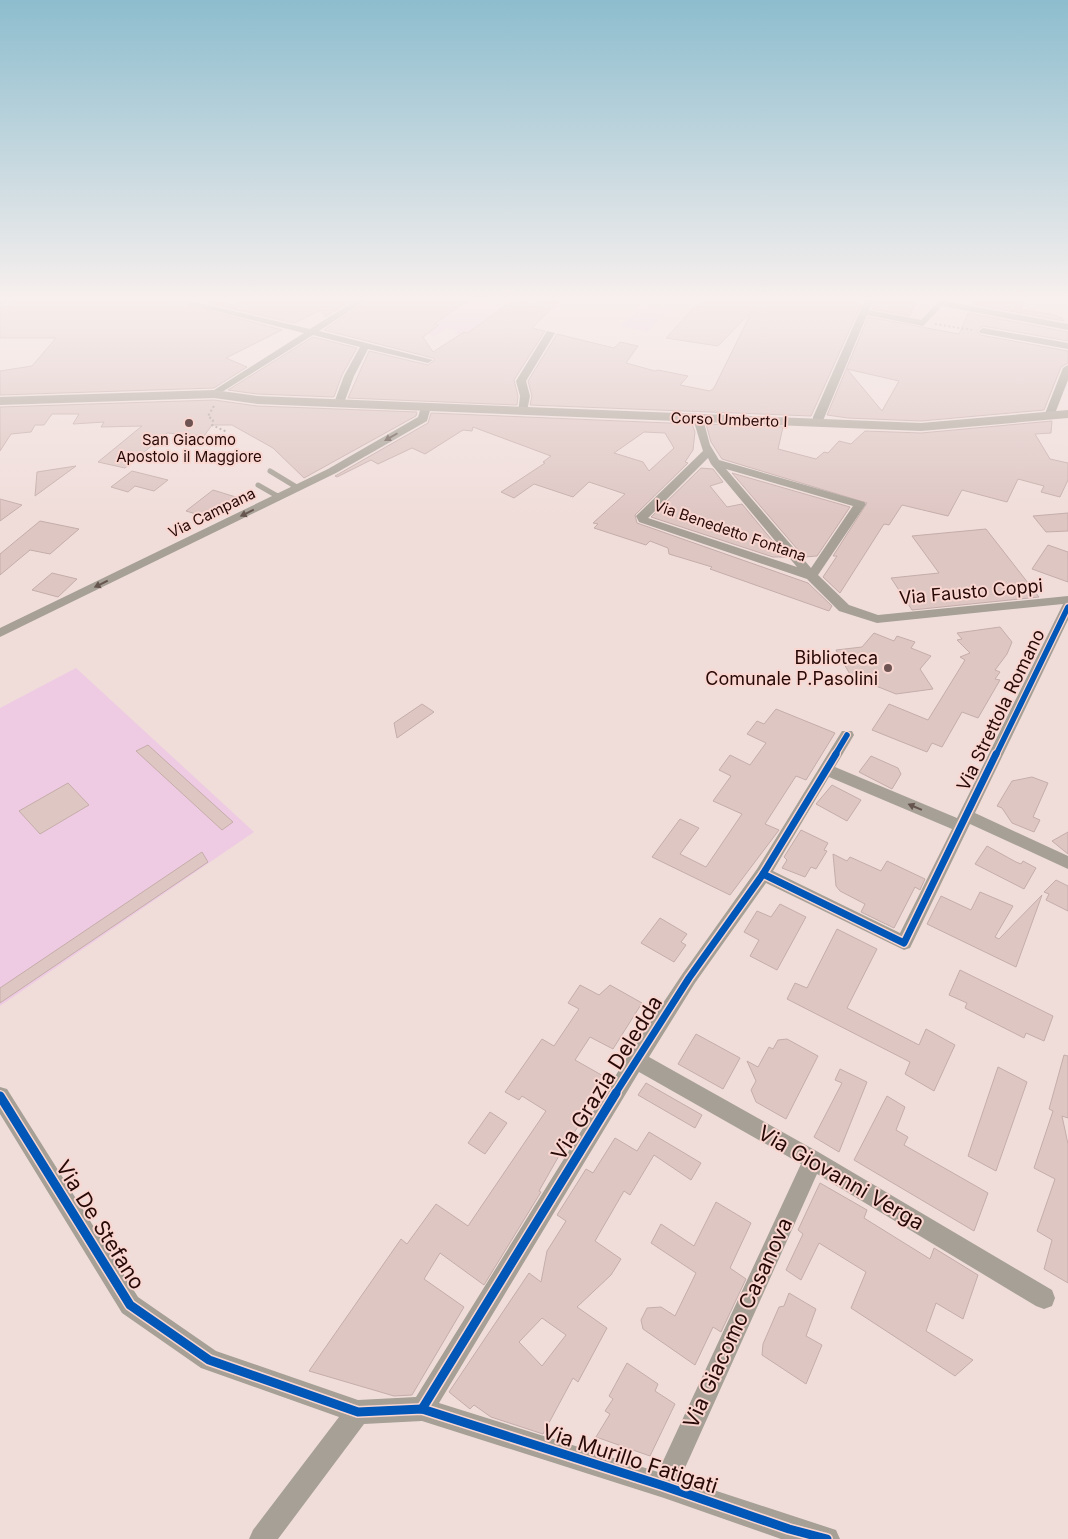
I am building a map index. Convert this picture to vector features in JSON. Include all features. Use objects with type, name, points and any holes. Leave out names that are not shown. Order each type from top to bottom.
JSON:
[{"type":"main road","name":"Corso Umberto I","points":[[0,401],[257,400],[698,419],[937,426],[1068,414]]},
{"type":"street","points":[[216,399],[255,372]]},
{"type":"street","points":[[339,403],[351,372]]},
{"type":"street","points":[[522,411],[525,396],[520,381],[526,372]]},
{"type":"street","points":[[817,423],[838,372]]},
{"type":"street","points":[[1049,416],[1066,372]]},
{"type":"street","name":"Via Campana","points":[[0,633],[298,488],[423,419],[426,407]]},
{"type":"street","name":"Via Benedetto Fontana","points":[[698,419],[712,457],[812,576],[844,608],[877,619]]},
{"type":"street","name":"Via Benedetto Fontana","points":[[712,457],[860,504],[812,576]]},
{"type":"street","name":"Via Benedetto Fontana","points":[[712,457],[642,516],[643,520],[812,576]]},
{"type":"street","name":"Via Fausto Coppi","points":[[877,619],[1068,600]]},
{"type":"street","name":"Via Strettola Romano","points":[[763,874],[904,943],[1068,607]]},
{"type":"street","name":"Via Grazia Deledda","points":[[422,1409],[636,1060],[689,978],[763,874],[847,735]]},
{"type":"street","points":[[827,770],[1068,863]]},
{"type":"street","name":"Via Giovanni Verga","points":[[636,1060],[813,1160],[1044,1298]]},
{"type":"street","name":"Via De Stefano","points":[[0,1096],[130,1305],[209,1360],[358,1412],[422,1409]]},
{"type":"street","name":"Via Giacomo Casanova","points":[[664,1486],[813,1160]]},
{"type":"street","name":"Via Murillo Fatigati","points":[[422,1409],[664,1486],[787,1534],[827,1539]]},
{"type":"street","points":[[262,1539],[358,1412]]},
{"type":"lane","points":[[270,471],[298,488]]},
{"type":"lane","points":[[258,485],[279,497]]},
{"type":"path","points":[[216,399],[208,416],[213,420],[212,425],[227,432]]},
{"type":"shaded area","points":[[76,668],[254,832],[0,1006],[0,708]]},
{"type":"building","points":[[0,372],[239,372],[214,388],[0,395]]},
{"type":"building","points":[[257,372],[344,372],[334,397],[257,394],[228,390]]},
{"type":"building","points":[[360,372],[519,372],[514,380],[518,396],[517,405],[348,398]]},
{"type":"building","points":[[534,372],[667,372],[688,376],[680,385],[710,391],[714,388],[722,372],[831,372],[811,416],[530,405],[532,396],[528,381]]},
{"type":"building","points":[[845,372],[849,372],[882,411],[899,381],[859,372],[1059,372],[1044,410],[921,421],[848,418],[827,415]]},
{"type":"building","points":[[214,400],[257,406],[417,412],[416,416],[304,478],[273,448],[232,425],[212,425],[204,436],[167,433],[125,468],[98,462],[142,426],[101,427],[104,422],[73,424],[79,414],[52,414],[44,425],[35,425],[31,432],[11,434],[0,451],[0,407]]},
{"type":"building","points":[[431,413],[692,424],[695,432],[693,450],[685,462],[688,463],[635,515],[637,523],[808,583],[832,606],[829,611],[710,569],[712,567],[669,554],[668,548],[650,541],[646,545],[594,528],[598,524],[593,523],[625,494],[589,482],[573,497],[534,484],[514,498],[501,492],[545,463],[543,462],[551,456],[473,427],[472,431],[463,430],[425,454],[412,448],[378,464],[371,460],[337,477],[335,476],[428,423]],"holes":[[[644,432],[665,433],[674,448],[649,471],[643,462],[614,453]]]},
{"type":"building","points":[[1052,421],[1051,433],[1035,434],[1050,459],[1068,463],[1068,480],[1060,497],[1041,492],[1044,486],[1018,479],[1007,502],[962,490],[948,516],[902,505],[889,525],[884,524],[840,593],[823,577],[837,556],[833,556],[867,503],[722,459],[711,442],[706,424],[783,427],[778,449],[816,459],[824,452],[828,453],[839,441],[851,444],[865,431],[921,433]]},
{"type":"building","points":[[76,466],[35,496],[37,472]]},
{"type":"building","points":[[701,468],[713,469],[723,482],[710,486],[727,507],[742,504],[786,557],[773,557],[651,517]]},
{"type":"building","points":[[132,471],[168,480],[154,491],[135,486],[128,492],[111,487]]},
{"type":"building","points":[[732,473],[850,507],[817,556],[804,557]]},
{"type":"building","points":[[213,490],[239,498],[213,519],[186,511]]},
{"type":"building","points":[[0,499],[22,505],[0,521]]},
{"type":"building","points":[[1068,513],[1068,531],[1046,532],[1033,516]]},
{"type":"building","points":[[40,521],[79,529],[50,554],[30,550],[0,575],[0,554]]},
{"type":"building","points":[[986,529],[1039,597],[912,610],[891,578],[939,573],[912,536]]},
{"type":"building","points":[[1048,545],[1068,552],[1068,582],[1032,569]]},
{"type":"building","points":[[52,573],[77,579],[58,597],[32,590]]},
{"type":"building","points":[[1000,627],[1012,642],[1007,654],[995,670],[1000,672],[995,679],[1000,680],[978,718],[962,712],[942,747],[932,743],[927,752],[872,730],[889,704],[928,720],[965,660],[960,657],[970,653],[957,640],[962,639],[957,633]]},
{"type":"building","points":[[874,633],[894,641],[897,636],[915,642],[911,648],[931,656],[920,669],[933,689],[896,694],[851,676],[836,650],[862,647]]},
{"type":"building","points":[[422,704],[434,712],[397,738],[394,723]]},
{"type":"building","points":[[776,709],[835,733],[806,780],[796,776],[765,824],[779,830],[730,895],[652,857],[680,819],[699,828],[680,854],[706,867],[742,814],[713,801],[731,776],[719,770],[730,755],[750,765],[766,743],[747,734],[757,721],[764,724]]},
{"type":"building","points":[[148,745],[233,822],[222,830],[136,751]]},
{"type":"building","points":[[871,756],[898,768],[901,774],[892,789],[859,772]]},
{"type":"building","points":[[1032,777],[1048,783],[1033,817],[1040,820],[1034,832],[1012,823],[1002,808],[997,806],[1012,781]]},
{"type":"building","points":[[68,783],[89,805],[40,834],[19,811]]},
{"type":"building","points":[[832,785],[861,800],[847,821],[816,804]]},
{"type":"building","points":[[801,830],[828,843],[824,850],[827,851],[816,869],[811,867],[805,877],[782,868],[787,860],[784,857]]},
{"type":"building","points":[[1068,832],[1068,854],[1052,841]]},
{"type":"building","points":[[987,846],[1016,862],[1021,864],[1023,861],[1036,868],[1024,889],[975,864]]},
{"type":"building","points":[[202,852],[208,862],[0,1003],[0,988]]},
{"type":"building","points":[[833,854],[847,861],[850,857],[881,871],[887,861],[925,879],[920,890],[915,887],[894,928],[861,912],[865,904],[840,891],[836,886]]},
{"type":"building","points":[[1056,880],[1068,886],[1068,911],[1046,900],[1049,894],[1044,892]]},
{"type":"building","points":[[980,892],[1013,906],[995,937],[999,939],[1042,895],[1016,967],[927,924],[941,896],[971,910]]},
{"type":"building","points":[[780,904],[806,917],[777,970],[750,956],[759,940],[744,932],[757,911],[771,917]]},
{"type":"building","points":[[660,918],[687,934],[681,942],[686,945],[674,962],[641,943]]},
{"type":"building","points":[[837,929],[877,949],[847,1008],[919,1045],[926,1029],[955,1045],[934,1091],[905,1074],[910,1062],[787,999],[795,983],[807,988]]},
{"type":"building","points":[[960,970],[1053,1016],[1044,1041],[1026,1033],[1024,1038],[965,1008],[967,1003],[949,995]]},
{"type":"building","points":[[580,985],[599,995],[610,985],[642,1003],[613,1049],[590,1037],[575,1060],[605,1077],[580,1117],[583,1119],[560,1154],[539,1191],[541,1192],[484,1285],[440,1253],[424,1279],[464,1307],[412,1395],[394,1396],[309,1371],[401,1239],[407,1244],[436,1204],[468,1226],[546,1111],[522,1096],[519,1100],[505,1092],[542,1039],[554,1046],[579,1009],[568,1003]]},
{"type":"building","points":[[696,1034],[740,1058],[723,1089],[678,1064]]},
{"type":"building","points":[[787,1039],[818,1056],[786,1119],[756,1102],[751,1090],[756,1081],[747,1061],[758,1067],[769,1047],[773,1049],[778,1040]]},
{"type":"building","points":[[1064,1055],[1068,1056],[1068,1118],[1062,1116],[1068,1144],[1068,1283],[1044,1269],[1052,1240],[1037,1231],[1055,1179],[1034,1168],[1053,1111],[1049,1109]]},
{"type":"building","points":[[998,1067],[1027,1082],[996,1171],[968,1156]]},
{"type":"building","points":[[840,1069],[867,1082],[839,1152],[814,1137],[842,1083],[835,1080]]},
{"type":"building","points":[[646,1083],[702,1115],[695,1128],[638,1095]]},
{"type":"building","points":[[887,1096],[905,1107],[896,1130],[908,1137],[904,1145],[988,1193],[974,1231],[854,1160]]},
{"type":"building","points":[[490,1112],[507,1123],[485,1154],[468,1143]]},
{"type":"building","points":[[649,1132],[701,1163],[691,1180],[654,1155],[630,1195],[624,1191],[595,1241],[621,1259],[611,1275],[577,1307],[607,1328],[578,1382],[573,1378],[543,1434],[491,1417],[474,1405],[470,1409],[449,1392],[529,1273],[541,1282],[547,1251],[566,1221],[557,1215],[586,1169],[593,1173],[615,1138],[637,1151]],"holes":[[[542,1318],[566,1335],[542,1366],[519,1342]]]},
{"type":"building","points":[[820,1183],[867,1210],[864,1218],[930,1259],[934,1248],[978,1275],[963,1319],[936,1303],[926,1331],[973,1360],[955,1376],[851,1308],[866,1272],[819,1243],[801,1280],[786,1270],[803,1234],[798,1230]]},
{"type":"building","points":[[716,1202],[751,1223],[730,1268],[746,1279],[721,1332],[713,1327],[695,1365],[643,1329],[641,1320],[647,1308],[661,1307],[675,1316],[696,1273],[651,1243],[661,1224],[694,1246]]},
{"type":"building","points":[[789,1293],[816,1309],[806,1336],[822,1345],[806,1384],[762,1355],[763,1344],[779,1307],[784,1306]]},
{"type":"building","points":[[627,1363],[658,1384],[655,1391],[675,1404],[650,1456],[596,1437],[610,1414],[605,1411],[613,1399],[609,1396]]},
{"type":"cycle path","points":[[763,874],[904,943],[1068,607]]},
{"type":"cycle path","points":[[422,1409],[636,1060],[689,978],[763,874],[847,735]]},
{"type":"cycle path","points":[[0,1096],[130,1305],[209,1360],[358,1412],[422,1409],[664,1486],[789,1529],[827,1539]]},
{"type":"place","name":"San Giacomo Apostolo il Maggiore","points":[[189,423]]},
{"type":"place","name":"Biblioteca Comunale P.Pasolini","points":[[888,668]]}]
